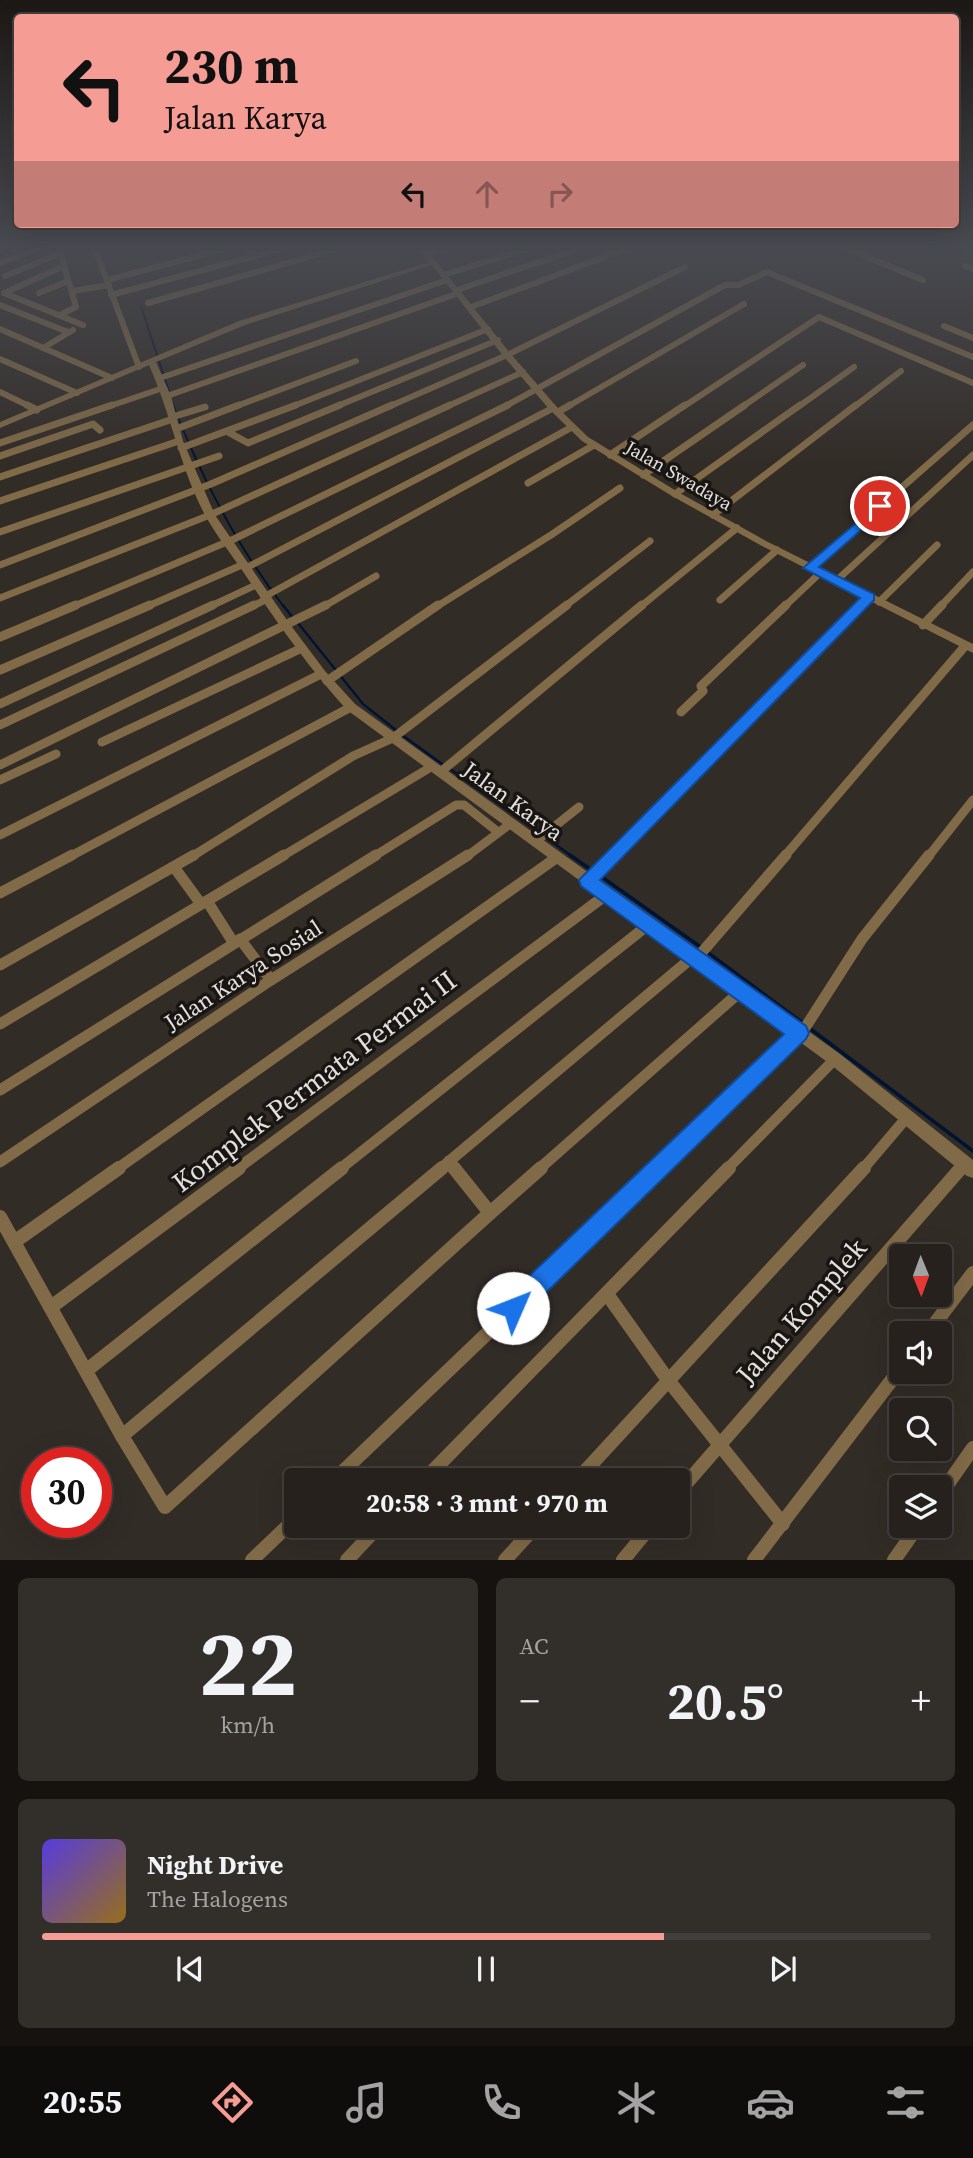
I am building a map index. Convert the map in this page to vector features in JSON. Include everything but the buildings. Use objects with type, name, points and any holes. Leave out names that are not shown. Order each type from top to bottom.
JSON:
[{"type":"street","points":[[35,319],[68,332]]},
{"type":"street","points":[[43,348],[83,325],[69,319]]},
{"type":"street","points":[[120,319],[139,367]]},
{"type":"street","points":[[0,425],[255,319]]},
{"type":"street","points":[[166,387],[330,319]]},
{"type":"street","points":[[0,443],[166,387],[330,339],[385,319]]},
{"type":"street","name":"Jalan Swadaya","points":[[480,319],[507,355],[556,410],[594,445],[675,494],[810,568],[971,648]]},
{"type":"street","points":[[0,565],[206,487],[507,355],[580,319]]},
{"type":"street","points":[[0,637],[231,541],[539,390],[665,319]]},
{"type":"street","points":[[0,670],[261,560],[556,410],[716,319]]},
{"type":"street","points":[[610,455],[816,319]]},
{"type":"street","points":[[823,319],[973,383]]},
{"type":"street","points":[[881,319],[973,358]]},
{"type":"street","points":[[310,326],[330,339]]},
{"type":"street","points":[[944,327],[973,338]]},
{"type":"street","points":[[0,477],[60,456],[180,433],[228,432],[488,329]]},
{"type":"street","points":[[0,330],[112,378]]},
{"type":"street","points":[[228,432],[248,443],[498,340]]},
{"type":"street","points":[[0,359],[77,393]]},
{"type":"street","points":[[0,501],[180,433],[356,361]]},
{"type":"street","name":"Jalan Karya","points":[[154,362],[166,387],[180,433],[206,487],[213,514],[265,594],[293,623],[302,648],[351,708],[398,735],[510,824],[539,839],[556,858],[589,879],[606,895],[697,956],[741,991],[801,1032],[969,1166]]},
{"type":"street","points":[[643,475],[803,365]]},
{"type":"street","points":[[675,494],[854,367]]},
{"type":"street","points":[[713,515],[901,371]]},
{"type":"street","points":[[0,598],[213,514],[523,372]]},
{"type":"street","points":[[361,379],[377,390]]},
{"type":"street","points":[[0,393],[37,410]]},
{"type":"street","points":[[180,433],[205,407]]},
{"type":"street","points":[[0,456],[93,424],[100,430]]},
{"type":"street","points":[[810,568],[973,425]]},
{"type":"street","points":[[0,704],[280,590],[572,427]]},
{"type":"street","points":[[47,439],[60,456]]},
{"type":"street","points":[[528,484],[594,445]]},
{"type":"street","points":[[836,581],[973,455]]},
{"type":"street","points":[[1,529],[219,456]]},
{"type":"street","points":[[0,835],[326,678],[620,488]]},
{"type":"street","points":[[0,1024],[204,903],[441,768],[737,528]]},
{"type":"street","points":[[0,965],[174,867],[353,756],[398,735],[650,541]]},
{"type":"street","points":[[879,602],[937,545]]},
{"type":"street","points":[[720,600],[777,550]]},
{"type":"street","points":[[923,625],[973,572]]},
{"type":"street","points":[[681,712],[702,693],[701,686],[725,661],[820,573]]},
{"type":"street","points":[[0,765],[293,623],[376,576]]},
{"type":"street","points":[[0,725],[265,594]]},
{"type":"street","points":[[589,879],[869,597]]},
{"type":"street","points":[[102,742],[302,648]]},
{"type":"street","points":[[122,1436],[697,956],[971,648]]},
{"type":"street","points":[[0,893],[351,708]]},
{"type":"street","points":[[0,780],[56,754]]},
{"type":"street","points":[[347,1468],[801,1032],[862,939],[973,800]]},
{"type":"street","points":[[0,1090],[456,805],[464,805],[498,832]]},
{"type":"street","points":[[539,839],[579,807]]},
{"type":"street","name":"Jalan Karya Sosial","points":[[0,1162],[271,981],[456,864],[510,824]]},
{"type":"street","points":[[14,1242],[556,858]]},
{"type":"street","points":[[174,867],[271,981]]},
{"type":"street","name":"Komplek Permata Permai II","points":[[51,1307],[606,895]]},
{"type":"street","points":[[87,1370],[648,925]]},
{"type":"street","points":[[0,1217],[122,1436],[165,1507],[490,1213],[741,991]]},
{"type":"street","points":[[436,1468],[835,1059]]},
{"type":"street","points":[[588,1468],[887,1143],[908,1116]]},
{"type":"street","points":[[449,1161],[490,1213]]},
{"type":"street","name":"Jalan Komplek","points":[[690,1478],[969,1166]]},
{"type":"street","points":[[938,1321],[973,1273]]},
{"type":"street","points":[[607,1293],[668,1380],[783,1524]]},
{"type":"street","points":[[754,1559],[889,1384]]},
{"type":"street","points":[[952,1478],[973,1448]]},
{"type":"street","points":[[252,1559],[284,1529]]},
{"type":"street","points":[[346,1559],[367,1538]]},
{"type":"street","points":[[505,1559],[525,1538]]},
{"type":"street","points":[[623,1559],[640,1538]]},
{"type":"street","points":[[894,1559],[909,1538]]},
{"type":"waterway","points":[[145,319],[169,392]]},
{"type":"waterway","points":[[172,402],[220,509],[250,559],[284,607]]},
{"type":"waterway","points":[[283,605],[293,618]]},
{"type":"waterway","points":[[298,623],[363,704],[397,731]]},
{"type":"waterway","points":[[402,735],[445,766]]},
{"type":"waterway","points":[[450,769],[573,857]]},
{"type":"waterway","points":[[570,855],[590,869]]},
{"type":"waterway","points":[[599,875],[702,948]]},
{"type":"waterway","points":[[707,952],[803,1023]]},
{"type":"waterway","points":[[808,1027],[973,1151]]},
{"type":"route","points":[[513,1308],[799,1033],[587,880],[869,597],[810,568],[880,506]]}]
